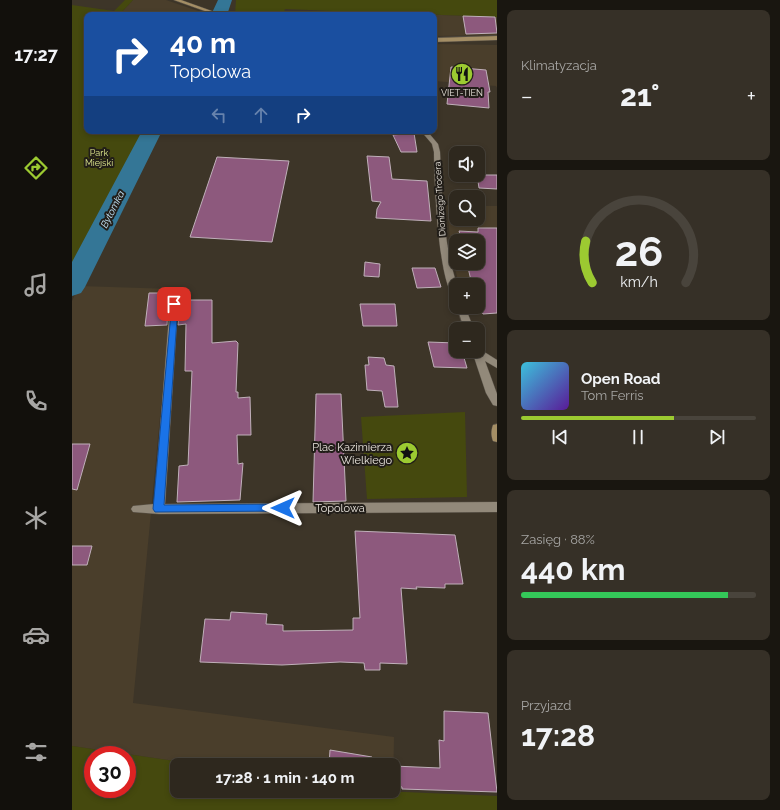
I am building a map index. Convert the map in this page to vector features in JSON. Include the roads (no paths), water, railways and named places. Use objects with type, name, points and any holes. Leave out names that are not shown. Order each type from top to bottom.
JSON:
[{"type":"street","points":[[176,0],[211,12]]},
{"type":"street","points":[[437,40],[497,38]]},
{"type":"street","name":"Dionizego Trocera","points":[[427,134],[435,144],[437,152],[443,241],[446,262],[451,278]]},
{"type":"street","points":[[158,509],[174,304]]},
{"type":"street","points":[[485,357],[497,365]]},
{"type":"street","points":[[479,358],[491,393],[497,402]]},
{"type":"street","points":[[497,428],[497,438]]},
{"type":"street","name":"Topolowa","points":[[137,510],[497,507]]},
{"type":"waterway","name":"Bytomka","points":[[220,12],[225,0]]},
{"type":"waterway","name":"Bytomka","points":[[72,287],[150,134]]},
{"type":"place","name":"VIET-TIEN","points":[[462,74]]},
{"type":"place","name":"Plac Kazimierza Wielkiego","points":[[407,453]]},
{"type":"park label","name":"Park Miejski","points":[[99,158]]}]
